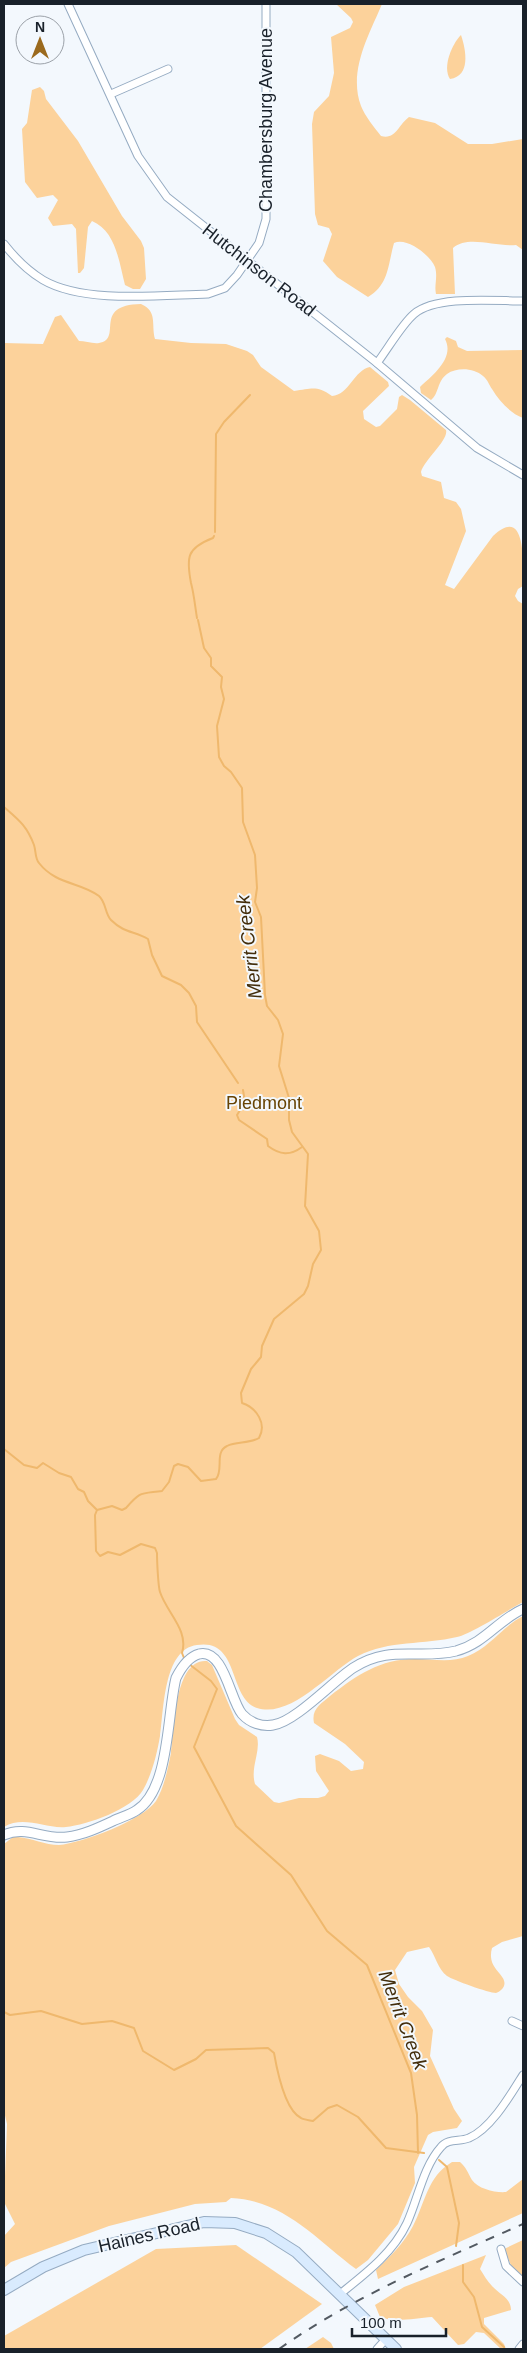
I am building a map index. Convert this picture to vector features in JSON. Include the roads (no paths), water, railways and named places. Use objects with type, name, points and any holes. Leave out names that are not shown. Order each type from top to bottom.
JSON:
[{"type":"main road","name":"Haines Road","points":[[4,2290],[43,2267],[84,2250],[186,2225],[219,2222],[253,2228],[279,2240],[310,2265],[396,2349]]},
{"type":"street","name":"Hutchinson Road","points":[[68,4],[138,156],[167,197],[377,363],[477,448],[523,475]]},
{"type":"street","name":"Chambersburg Avenue","points":[[4,244],[16,259],[44,280],[68,290],[96,295],[208,294],[218,292],[231,282],[259,243],[266,219],[266,4]]},
{"type":"street","points":[[110,94],[168,69]]},
{"type":"street","points":[[377,363],[414,314],[428,307],[443,303],[523,301]]},
{"type":"street","points":[[4,1835],[19,1830],[47,1838],[67,1837],[90,1832],[138,1810],[151,1796],[162,1767],[174,1685],[184,1665],[192,1657],[204,1653],[213,1656],[220,1664],[242,1714],[252,1722],[271,1726],[284,1722],[342,1676],[367,1662],[388,1654],[456,1651],[480,1642],[508,1617],[523,1609]]},
{"type":"street","points":[[512,2021],[523,2026]]},
{"type":"street","points":[[340,2294],[382,2258],[394,2245],[407,2224],[430,2166],[439,2149],[449,2141],[469,2138],[475,2134],[494,2116],[523,2075]]},
{"type":"street","points":[[501,2249],[506,2266],[523,2282]]},
{"type":"street","points":[[376,2349],[386,2340]]},
{"type":"street","points":[[519,2349],[523,2344]]},
{"type":"waterway","name":"Merrit Creek","points":[[215,532],[216,434],[224,422],[250,395]]},
{"type":"waterway","name":"Merrit Creek","points":[[197,618],[189,574],[190,554],[198,546],[214,536]]},
{"type":"waterway","name":"Merrit Creek","points":[[184,1658],[180,1629],[160,1592],[155,1548],[141,1544],[120,1555],[108,1552],[100,1556],[96,1551],[95,1515],[97,1510],[112,1506],[122,1510],[141,1494],[162,1491],[169,1482],[174,1466],[178,1464],[188,1467],[201,1481],[216,1479],[223,1449],[231,1444],[259,1438],[262,1427],[261,1422],[256,1413],[242,1403],[241,1393],[251,1369],[261,1357],[262,1346],[274,1319],[304,1294],[308,1286],[313,1264],[321,1250],[319,1231],[305,1206],[308,1154],[292,1132],[289,1120],[289,1098],[279,1066],[283,1034],[278,1020],[267,1006],[265,995],[261,917],[255,902],[257,888],[255,855],[243,822],[242,788],[219,757],[217,726],[224,699],[221,687],[222,677],[211,666],[211,658],[204,648],[198,620]]},
{"type":"waterway","points":[[4,807],[25,828],[34,845],[36,857],[46,870],[61,879],[92,891],[103,901],[111,920],[125,930],[148,939],[152,955],[162,976],[181,985],[189,993],[196,1006],[197,1022],[238,1083]]},
{"type":"waterway","points":[[243,1090],[245,1102],[237,1115],[239,1120],[267,1139],[268,1146],[281,1153],[293,1152],[302,1147]]},
{"type":"waterway","points":[[4,1449],[24,1465],[37,1468],[43,1463],[59,1473],[71,1477],[78,1489],[84,1492],[88,1501],[97,1510]]},
{"type":"waterway","name":"Merrit Creek","points":[[189,1664],[211,1681],[217,1689],[194,1747],[236,1826],[291,1875],[327,1931],[367,1965],[411,2073],[417,2115],[418,2153]]},
{"type":"waterway","points":[[4,2012],[10,2015],[41,2011],[82,2024],[112,2021],[134,2028],[143,2051],[174,2070],[196,2059],[206,2050],[268,2048],[274,2053],[286,2098],[295,2114],[301,2118],[313,2121],[328,2108],[337,2105],[358,2117],[386,2148],[424,2153]]},
{"type":"waterway","points":[[439,2160],[447,2167],[459,2223],[456,2246]]},
{"type":"waterway","points":[[463,2265],[463,2282],[474,2297],[482,2327],[504,2347]]},
{"type":"railway","points":[[279,2349],[337,2312],[398,2280],[523,2224]]},
{"type":"park label","name":"Piedmont","points":[[264,1103]]}]
